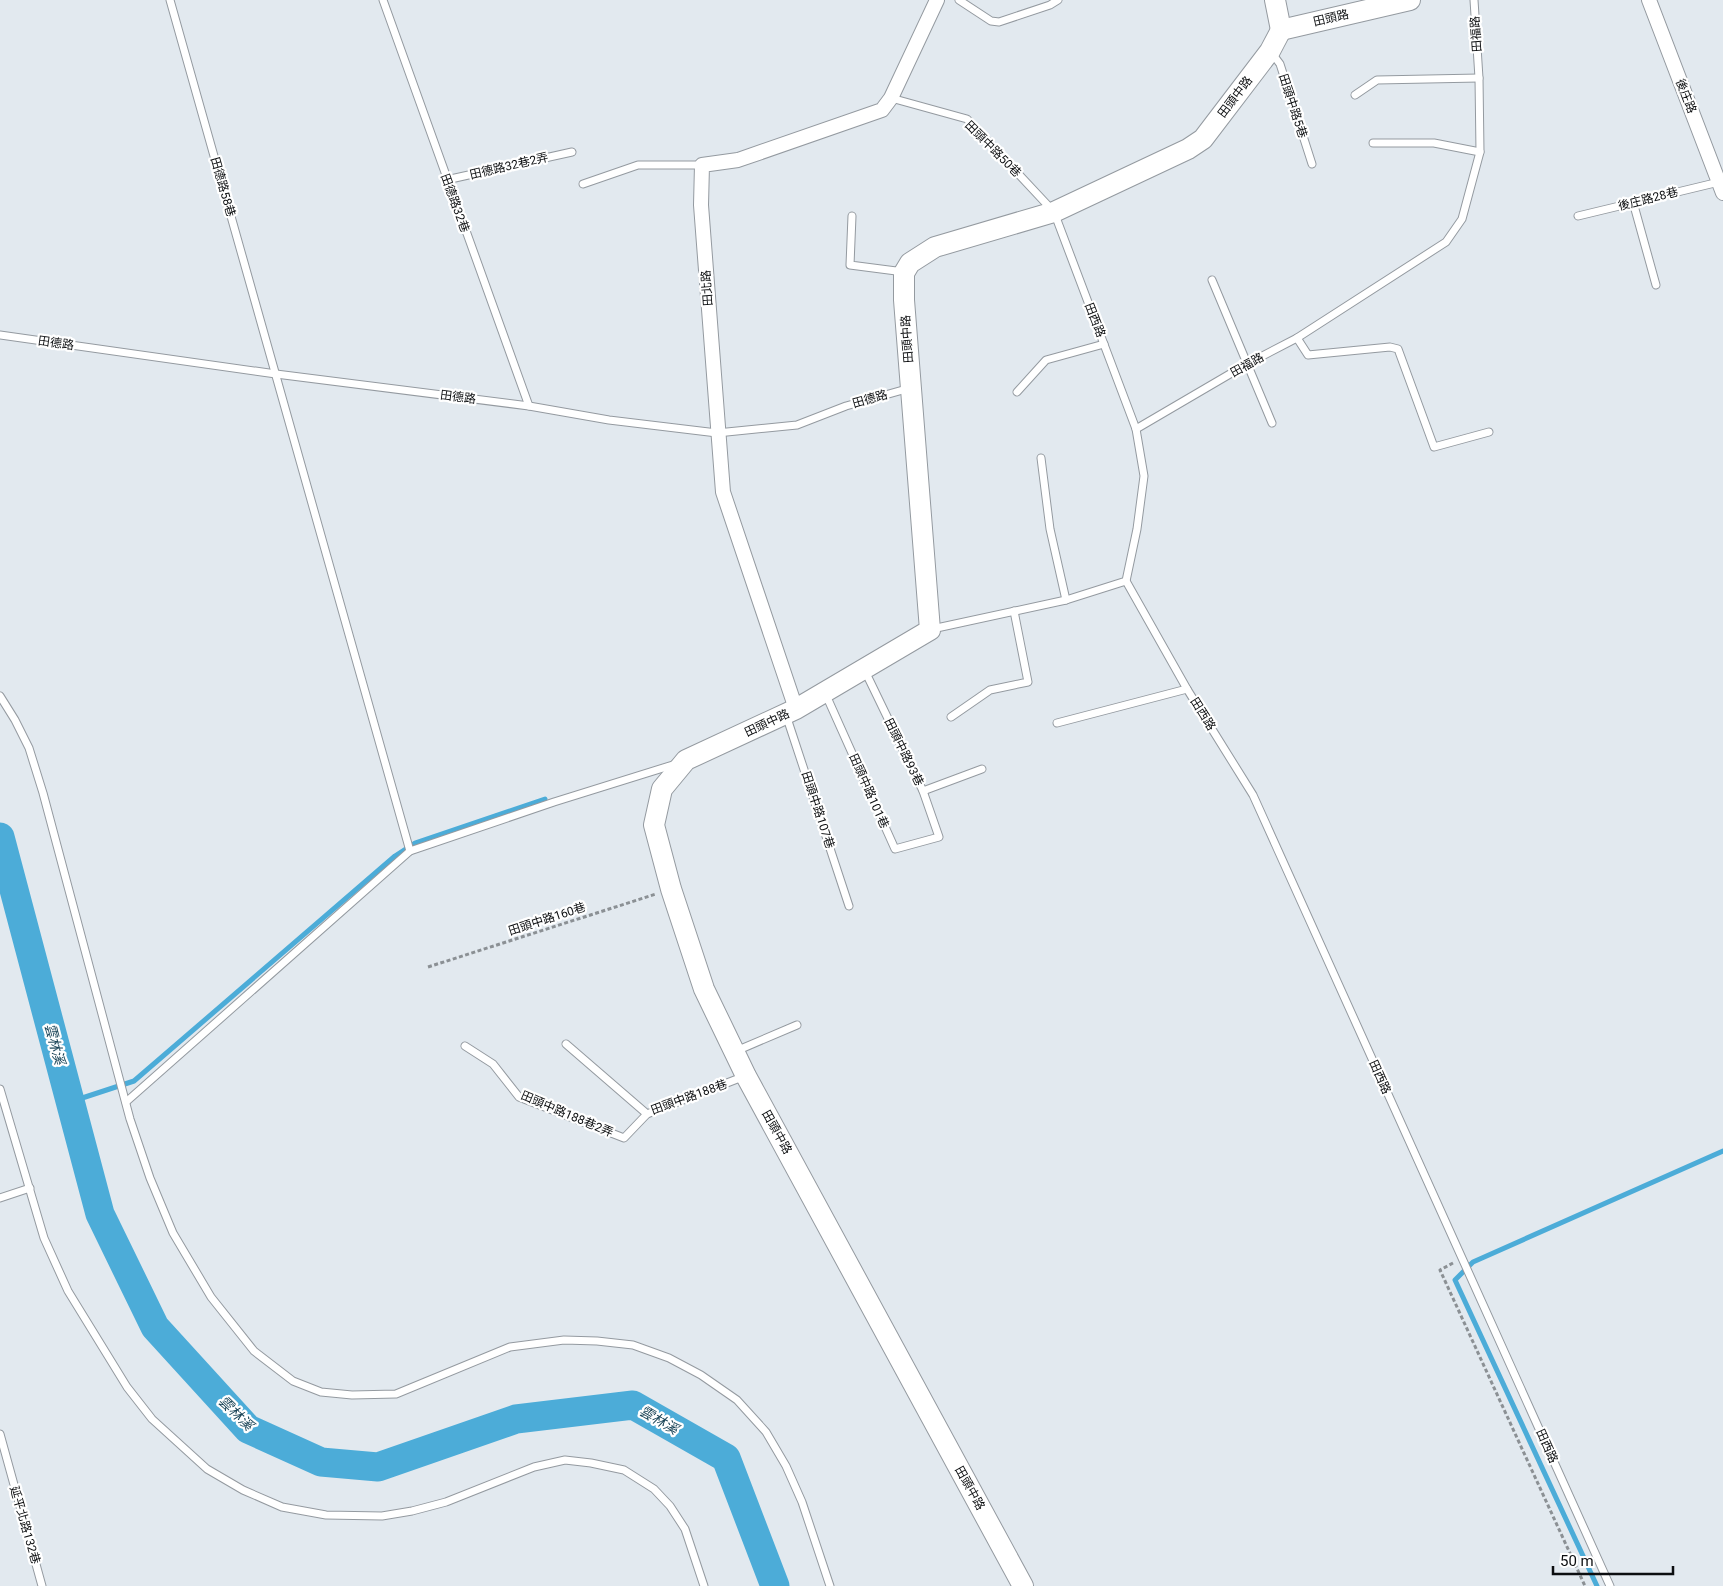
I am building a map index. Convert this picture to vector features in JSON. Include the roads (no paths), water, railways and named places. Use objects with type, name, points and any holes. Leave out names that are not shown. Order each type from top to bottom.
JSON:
[{"type":"street","points":[[702,166],[738,160],[882,110],[891,98],[937,0]]},
{"type":"street","points":[[1275,0],[1281,30]]},
{"type":"street","name":"田頭路","points":[[1281,30],[1410,0]]},
{"type":"street","name":"後庄路","points":[[1650,0],[1721,187]]},
{"type":"street","name":"田頭中路","points":[[1023,1586],[746,1076],[736,1051],[704,988],[671,889],[654,825],[662,789],[686,760],[791,712],[930,630],[904,300],[904,272],[910,263],[935,247],[1054,212],[1188,149],[1203,139],[1270,52],[1281,30]]},
{"type":"street","name":"田北路","points":[[702,166],[701,205],[723,492],[791,712]]},
{"type":"lane","name":"田德路58巷","points":[[170,0],[410,850]]},
{"type":"lane","name":"田德路32巷","points":[[383,0],[446,180],[529,406]]},
{"type":"lane","points":[[959,0],[991,22],[999,22],[1050,5],[1058,0]]},
{"type":"lane","name":"田福路","points":[[1136,429],[1247,364],[1297,338],[1446,242],[1462,219],[1480,152],[1479,78],[1474,0]]},
{"type":"lane","name":"田頭中路5巷","points":[[1270,52],[1280,64],[1312,164]]},
{"type":"lane","points":[[1356,95],[1378,80],[1479,78]]},
{"type":"lane","name":"田頭中路50巷","points":[[891,98],[967,119],[1054,212]]},
{"type":"lane","points":[[1373,143],[1434,142],[1480,152]]},
{"type":"lane","name":"田德路32巷2弄","points":[[446,180],[572,152]]},
{"type":"lane","points":[[583,184],[638,165],[702,166]]},
{"type":"lane","name":"後庄路28巷","points":[[1578,216],[1633,202],[1721,187]]},
{"type":"lane","points":[[1633,202],[1656,285]]},
{"type":"lane","name":"田西路","points":[[1054,212],[1136,429]]},
{"type":"lane","points":[[852,216],[850,265],[904,272]]},
{"type":"lane","points":[[1212,280],[1272,423]]},
{"type":"lane","name":"田德路","points":[[0,335],[276,374],[529,406],[609,420],[717,433],[797,425],[846,406],[910,388]]},
{"type":"lane","points":[[1297,338],[1308,355],[1390,347],[1398,349],[1434,447],[1489,432]]},
{"type":"lane","points":[[1017,392],[1046,360],[1104,344]]},
{"type":"lane","points":[[930,630],[1066,600],[1126,581],[1137,529],[1144,476],[1136,429]]},
{"type":"lane","points":[[1042,458],[1050,529],[1066,600]]},
{"type":"lane","name":"田西路","points":[[1126,581],[1187,689],[1253,795],[1610,1586]]},
{"type":"lane","points":[[951,717],[990,690],[1028,682],[1014,611]]},
{"type":"lane","name":"田頭中路93巷","points":[[864,669],[923,791],[939,837]]},
{"type":"lane","points":[[1057,723],[1187,689]]},
{"type":"lane","name":"田頭中路101巷","points":[[825,692],[895,849],[939,837]]},
{"type":"lane","points":[[0,696],[29,748],[130,1119],[150,1178],[173,1233],[211,1297],[254,1351],[293,1381],[321,1392],[352,1395],[396,1394],[510,1347],[564,1340],[597,1341],[633,1345],[660,1355],[702,1375],[737,1400],[766,1432],[786,1466],[802,1502],[830,1586]]},
{"type":"lane","name":"田頭中路107巷","points":[[791,712],[849,906]]},
{"type":"lane","points":[[126,1102],[410,850],[686,760]]},
{"type":"lane","points":[[923,791],[982,769]]},
{"type":"lane","points":[[736,1051],[797,1025]]},
{"type":"lane","name":"田頭中路188巷","points":[[566,1044],[647,1114],[746,1076]]},
{"type":"lane","name":"田頭中路188巷2弄","points":[[464,1046],[493,1064],[519,1097],[624,1138],[647,1114]]},
{"type":"lane","points":[[0,1089],[44,1238],[68,1291],[127,1387],[152,1419],[208,1469],[243,1490],[282,1507],[326,1514],[382,1516],[412,1511],[446,1502],[534,1467],[565,1460],[624,1470],[654,1489],[670,1506],[685,1528],[704,1586]]},
{"type":"lane","points":[[0,1198],[30,1188]]},
{"type":"lane","name":"延平北路132巷","points":[[0,1434],[42,1586]]},
{"type":"waterway","points":[[70,1102],[134,1081],[395,856],[415,843],[545,799]]},
{"type":"waterway","name":"雲林溪","points":[[0,837],[100,1214],[155,1327],[248,1429],[321,1462],[378,1467],[516,1419],[633,1405],[726,1458],[775,1586]]},
{"type":"waterway","points":[[1597,1586],[1455,1280],[1473,1262],[1723,1151]]}]
